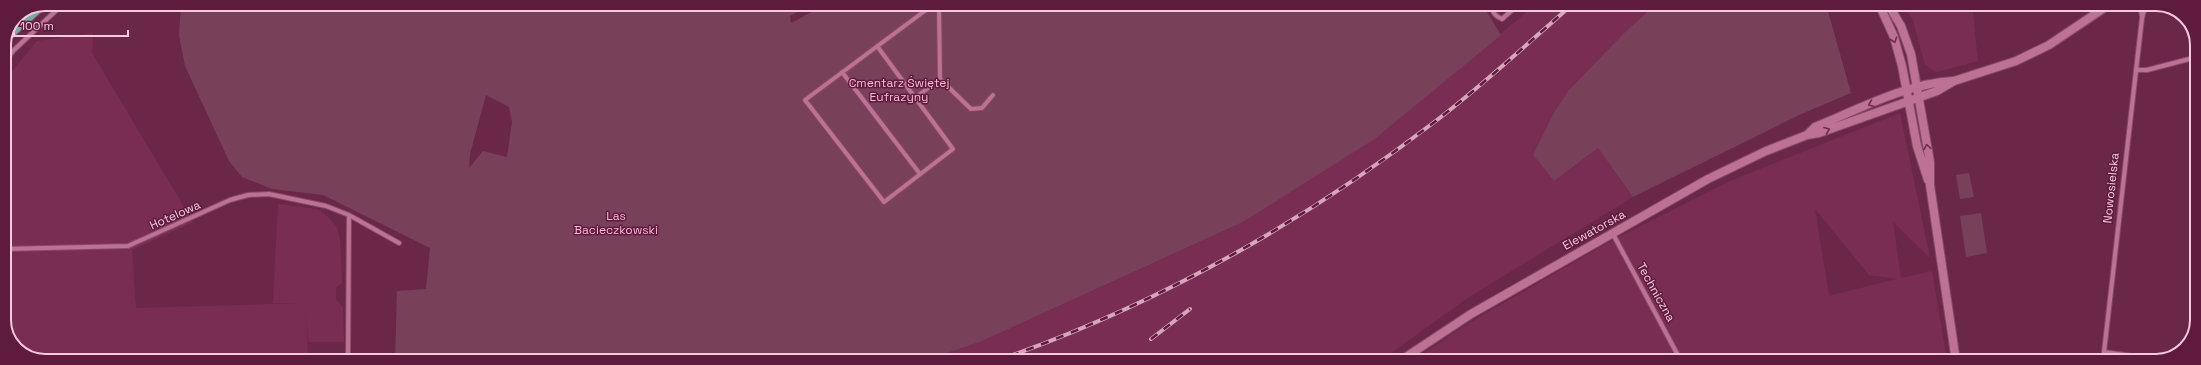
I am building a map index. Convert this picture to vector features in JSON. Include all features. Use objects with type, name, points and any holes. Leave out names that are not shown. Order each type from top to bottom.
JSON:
[{"type":"main road","points":[[16,27],[30,15]]},
{"type":"street","points":[[11,54],[56,11]]},
{"type":"street","points":[[877,46],[953,149],[884,202],[805,100],[842,72],[877,46],[924,11]]},
{"type":"street","points":[[939,11],[940,78],[971,109],[982,108],[993,95]]},
{"type":"street","points":[[1492,11],[1496,16],[1502,18],[1511,11]]},
{"type":"street","points":[[1882,11],[1894,37],[1907,90],[1917,146],[1930,186]]},
{"type":"street","points":[[1892,11],[1907,42],[1919,96],[1930,162],[1930,186],[1955,354]]},
{"type":"street","points":[[1919,96],[1937,91],[1954,81],[2016,61],[2049,46],[2100,11]]},
{"type":"street","name":"Nowosielska","points":[[2141,11],[2142,18]]},
{"type":"street","name":"Nowosielska","points":[[2104,352],[2144,11]]},
{"type":"street","points":[[2136,70],[2147,70],[2190,59]]},
{"type":"street","points":[[842,72],[920,174]]},
{"type":"street","points":[[915,98],[940,78]]},
{"type":"street","points":[[1917,88],[1935,82],[1954,81]]},
{"type":"street","name":"Elewatorska","points":[[1807,134],[1815,127],[1907,90],[1917,88]]},
{"type":"street","name":"Elewatorska","points":[[1411,354],[1471,314],[1715,175],[1749,158],[1807,134],[1819,133],[1919,96]]},
{"type":"street","name":"Hotelowa","points":[[11,249],[128,246],[230,200],[248,195],[269,194],[326,206],[348,215],[399,243]]},
{"type":"street","points":[[348,215],[348,354]]},
{"type":"street","name":"Techniczna","points":[[1613,233],[1677,354]]},
{"type":"street","points":[[2104,352],[2118,354]]},
{"type":"shaded area","points":[[1528,11],[1648,11],[1624,33],[1568,91],[1553,114],[1533,155],[1554,181],[1598,148],[1633,197],[1469,297],[1390,354],[944,354],[980,342],[1243,222],[1382,133]]},
{"type":"shaded area","points":[[1906,11],[1973,11],[1978,61],[1937,72],[1925,65],[1913,20]]},
{"type":"shaded area","points":[[93,33],[92,53],[193,222],[132,250],[136,308],[302,303],[273,303],[278,204],[317,209],[327,216],[337,227],[340,240],[342,283],[336,288],[336,299],[343,308],[344,342],[308,342],[306,303],[308,354],[41,354],[26,348],[21,344],[12,329],[11,322],[11,73],[37,41]]},
{"type":"shaded area","points":[[1900,113],[1930,258],[1893,222],[1901,278],[1932,271],[1946,354],[1423,354],[1464,326],[1609,242],[1730,181]],"holes":[[[1815,209],[1869,275],[1897,279],[1829,296]]]},
{"type":"green space","points":[[181,11],[800,11],[790,16],[791,23],[813,11],[1486,11],[1501,35],[1376,138],[1243,222],[980,342],[944,354],[395,354],[397,291],[426,289],[430,248],[323,195],[272,189],[242,177],[229,161],[185,66],[179,35]],"holes":[[[486,95],[509,107],[512,122],[507,157],[483,151],[469,168],[470,154]]]},
{"type":"green space","points":[[1648,11],[1828,11],[1851,93],[1799,115],[1633,197],[1598,148],[1554,181],[1533,155],[1553,114],[1568,91],[1624,33]]},
{"type":"green space","points":[[1969,173],[1974,197],[1960,199],[1956,175]]},
{"type":"green space","points":[[1981,213],[1987,253],[1966,257],[1960,216]]},
{"type":"railway","points":[[1015,354],[1055,339],[1113,314],[1170,287],[1281,227],[1334,193],[1437,120],[1489,78],[1565,11]]},
{"type":"railway","points":[[1151,339],[1190,309]]},
{"type":"park label","name":"Cmentarz Świętej Eufrazyny","points":[[899,90]]},
{"type":"park label","name":"Las Bacieczkowski","points":[[616,223]]}]
